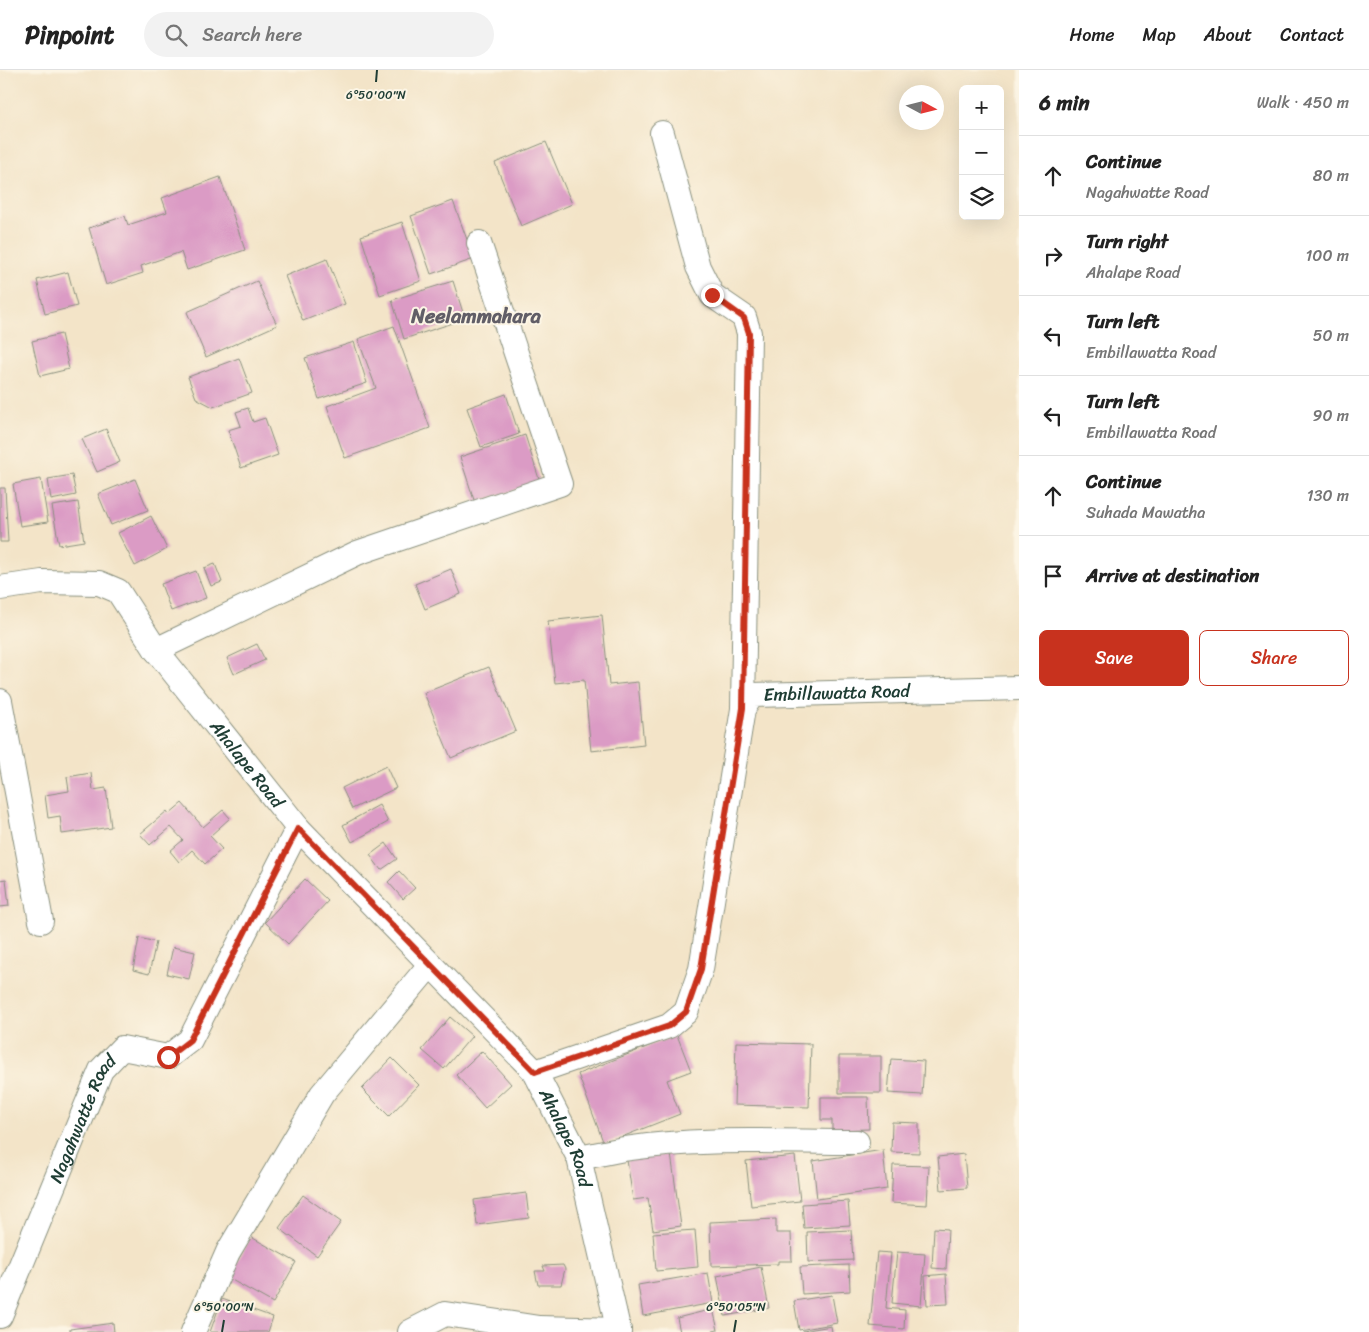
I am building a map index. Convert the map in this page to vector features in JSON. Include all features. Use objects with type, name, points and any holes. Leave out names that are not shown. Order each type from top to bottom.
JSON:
[{"type":"street","points":[[662,133],[698,267],[712,295],[744,318],[749,333],[743,708]]},
{"type":"street","points":[[156,650],[357,553],[560,484],[479,242]]},
{"type":"street","name":"Ahalape Road","points":[[0,588],[42,582],[99,583],[118,591],[156,650],[298,828],[535,1072],[579,1158],[619,1331]]},
{"type":"street","name":"Embillawatta Road","points":[[535,1072],[669,1026],[686,1012],[701,969],[743,708],[752,695],[1019,688]]},
{"type":"street","points":[[0,701],[41,921]]},
{"type":"street","name":"Nagahwatte Road","points":[[0,1316],[101,1070],[122,1048],[168,1057],[190,1040],[298,828]]},
{"type":"street","points":[[194,1332],[228,1252],[322,1094],[430,965]]},
{"type":"street","points":[[579,1158],[625,1149],[732,1141],[857,1142]]},
{"type":"street","points":[[410,1332],[445,1314],[539,1328],[619,1331]]},
{"type":"street","points":[[0,1327],[0,1332]]},
{"type":"building","points":[[546,142],[572,204],[521,226],[495,163]]},
{"type":"building","points":[[220,177],[245,250],[187,270],[181,252],[141,266],[143,273],[106,285],[89,228],[125,216],[128,225],[167,212],[162,198]]},
{"type":"building","points":[[453,201],[474,259],[431,274],[411,216]]},
{"type":"building","points":[[402,222],[421,281],[380,295],[361,236]]},
{"type":"building","points":[[327,259],[345,304],[303,321],[285,276]]},
{"type":"building","points":[[68,272],[77,306],[45,314],[37,280]]},
{"type":"building","points":[[257,281],[277,325],[206,357],[187,312]]},
{"type":"building","points":[[453,281],[465,319],[404,339],[392,300]]},
{"type":"building","points":[[394,326],[430,428],[345,458],[327,406],[376,388],[358,339]]},
{"type":"building","points":[[61,334],[69,369],[40,376],[32,341]]},
{"type":"building","points":[[354,342],[367,383],[319,399],[305,358]]},
{"type":"building","points":[[239,358],[252,393],[213,407],[196,398],[188,377]]},
{"type":"building","points":[[506,394],[519,434],[481,447],[467,408]]},
{"type":"building","points":[[248,408],[253,422],[265,418],[278,455],[241,468],[228,430],[241,426],[236,412]]},
{"type":"building","points":[[106,429],[120,462],[97,472],[82,439]]},
{"type":"building","points":[[525,435],[540,482],[475,503],[460,457]]},
{"type":"building","points":[[72,475],[76,495],[51,500],[48,479]]},
{"type":"building","points":[[41,479],[48,522],[20,526],[13,484]]},
{"type":"building","points":[[135,479],[148,510],[111,525],[98,494]]},
{"type":"building","points":[[0,488],[5,488],[8,542],[0,542]]},
{"type":"building","points":[[78,502],[84,541],[59,545],[52,506]]},
{"type":"building","points":[[151,516],[167,549],[135,566],[118,533]]},
{"type":"building","points":[[215,564],[222,582],[211,586],[204,568]]},
{"type":"building","points":[[451,569],[461,594],[425,609],[415,584]]},
{"type":"building","points":[[196,571],[206,598],[171,611],[161,584]]},
{"type":"building","points":[[602,615],[609,685],[638,682],[644,745],[591,751],[584,680],[555,683],[548,621]]},
{"type":"building","points":[[257,644],[265,660],[234,674],[227,658]]},
{"type":"building","points":[[489,667],[516,731],[451,758],[424,693]]},
{"type":"building","points":[[386,766],[396,788],[352,809],[342,788]]},
{"type":"building","points":[[91,773],[93,790],[106,788],[111,827],[62,834],[60,816],[48,818],[45,795],[69,791],[67,777]]},
{"type":"building","points":[[182,803],[203,827],[223,810],[230,818],[210,836],[222,849],[205,864],[192,850],[179,862],[170,851],[183,840],[171,827],[150,845],[140,834],[167,811],[169,814]]},
{"type":"building","points":[[379,805],[388,822],[352,842],[343,825]]},
{"type":"building","points":[[386,843],[397,859],[381,870],[370,855]]},
{"type":"building","points":[[399,871],[415,888],[403,899],[388,882]]},
{"type":"building","points":[[6,879],[9,906],[0,907],[0,880]]},
{"type":"building","points":[[305,879],[328,901],[288,944],[265,922]]},
{"type":"building","points":[[139,938],[156,942],[149,974],[133,970]]},
{"type":"building","points":[[173,947],[195,952],[189,979],[167,974]]},
{"type":"building","points":[[450,1017],[472,1036],[444,1069],[422,1050]]},
{"type":"building","points":[[677,1035],[691,1071],[667,1080],[680,1114],[604,1144],[578,1074]]},
{"type":"building","points":[[736,1042],[811,1044],[809,1107],[734,1105]]},
{"type":"building","points":[[482,1051],[511,1084],[485,1108],[456,1075]]},
{"type":"building","points":[[839,1056],[881,1056],[881,1093],[839,1093]]},
{"type":"building","points":[[392,1058],[419,1085],[389,1116],[362,1089]]},
{"type":"building","points":[[891,1059],[924,1061],[922,1095],[888,1093]]},
{"type":"building","points":[[821,1097],[868,1097],[869,1129],[832,1130],[832,1120],[821,1120]]},
{"type":"building","points":[[892,1122],[919,1123],[919,1153],[891,1152]]},
{"type":"building","points":[[883,1150],[887,1189],[817,1199],[813,1161]]},
{"type":"building","points":[[671,1154],[681,1226],[653,1230],[648,1198],[633,1200],[627,1160]]},
{"type":"building","points":[[964,1154],[967,1188],[941,1190],[938,1157]]},
{"type":"building","points":[[795,1156],[800,1201],[751,1206],[746,1161]]},
{"type":"building","points":[[893,1165],[929,1166],[927,1205],[891,1203]]},
{"type":"building","points":[[526,1193],[529,1218],[477,1225],[474,1200]]},
{"type":"building","points":[[303,1195],[341,1222],[317,1256],[279,1228]]},
{"type":"building","points":[[848,1201],[850,1225],[804,1228],[802,1204]]},
{"type":"building","points":[[776,1219],[776,1233],[791,1233],[792,1261],[778,1261],[778,1264],[711,1266],[710,1222]]},
{"type":"building","points":[[934,1228],[948,1229],[946,1269],[932,1268]]},
{"type":"building","points":[[695,1230],[698,1267],[656,1271],[653,1233]]},
{"type":"building","points":[[851,1230],[853,1260],[808,1262],[807,1232]]},
{"type":"building","points":[[251,1237],[296,1262],[273,1303],[228,1278]]},
{"type":"building","points":[[877,1252],[891,1253],[886,1308],[905,1310],[904,1329],[870,1326]]},
{"type":"building","points":[[897,1252],[925,1254],[921,1306],[892,1303]]},
{"type":"building","points":[[563,1265],[565,1269],[561,1285],[538,1285],[535,1271],[545,1271],[543,1266]]},
{"type":"building","points":[[849,1265],[850,1291],[802,1294],[800,1267]]},
{"type":"building","points":[[761,1267],[769,1308],[725,1316],[717,1276]]},
{"type":"building","points":[[708,1273],[713,1303],[643,1316],[638,1285]]},
{"type":"building","points":[[946,1274],[948,1304],[927,1305],[925,1276]]},
{"type":"building","points":[[832,1295],[837,1323],[799,1330],[794,1301]]},
{"type":"building","points":[[222,1299],[273,1317],[268,1332],[210,1332]]},
{"type":"building","points":[[713,1309],[718,1330],[709,1332],[680,1332],[677,1318]]},
{"type":"building","points":[[113,1323],[114,1332],[70,1332],[70,1329]]},
{"type":"building","points":[[831,1326],[832,1332],[803,1332],[803,1331]]},
{"type":"district","name":"Neelammahara","points":[[476,316]]},
{"type":"route","points":[[168,1057],[190,1040],[298,828],[535,1072],[669,1026],[686,1012],[701,969],[743,708],[749,333],[744,318],[712,295]]}]
